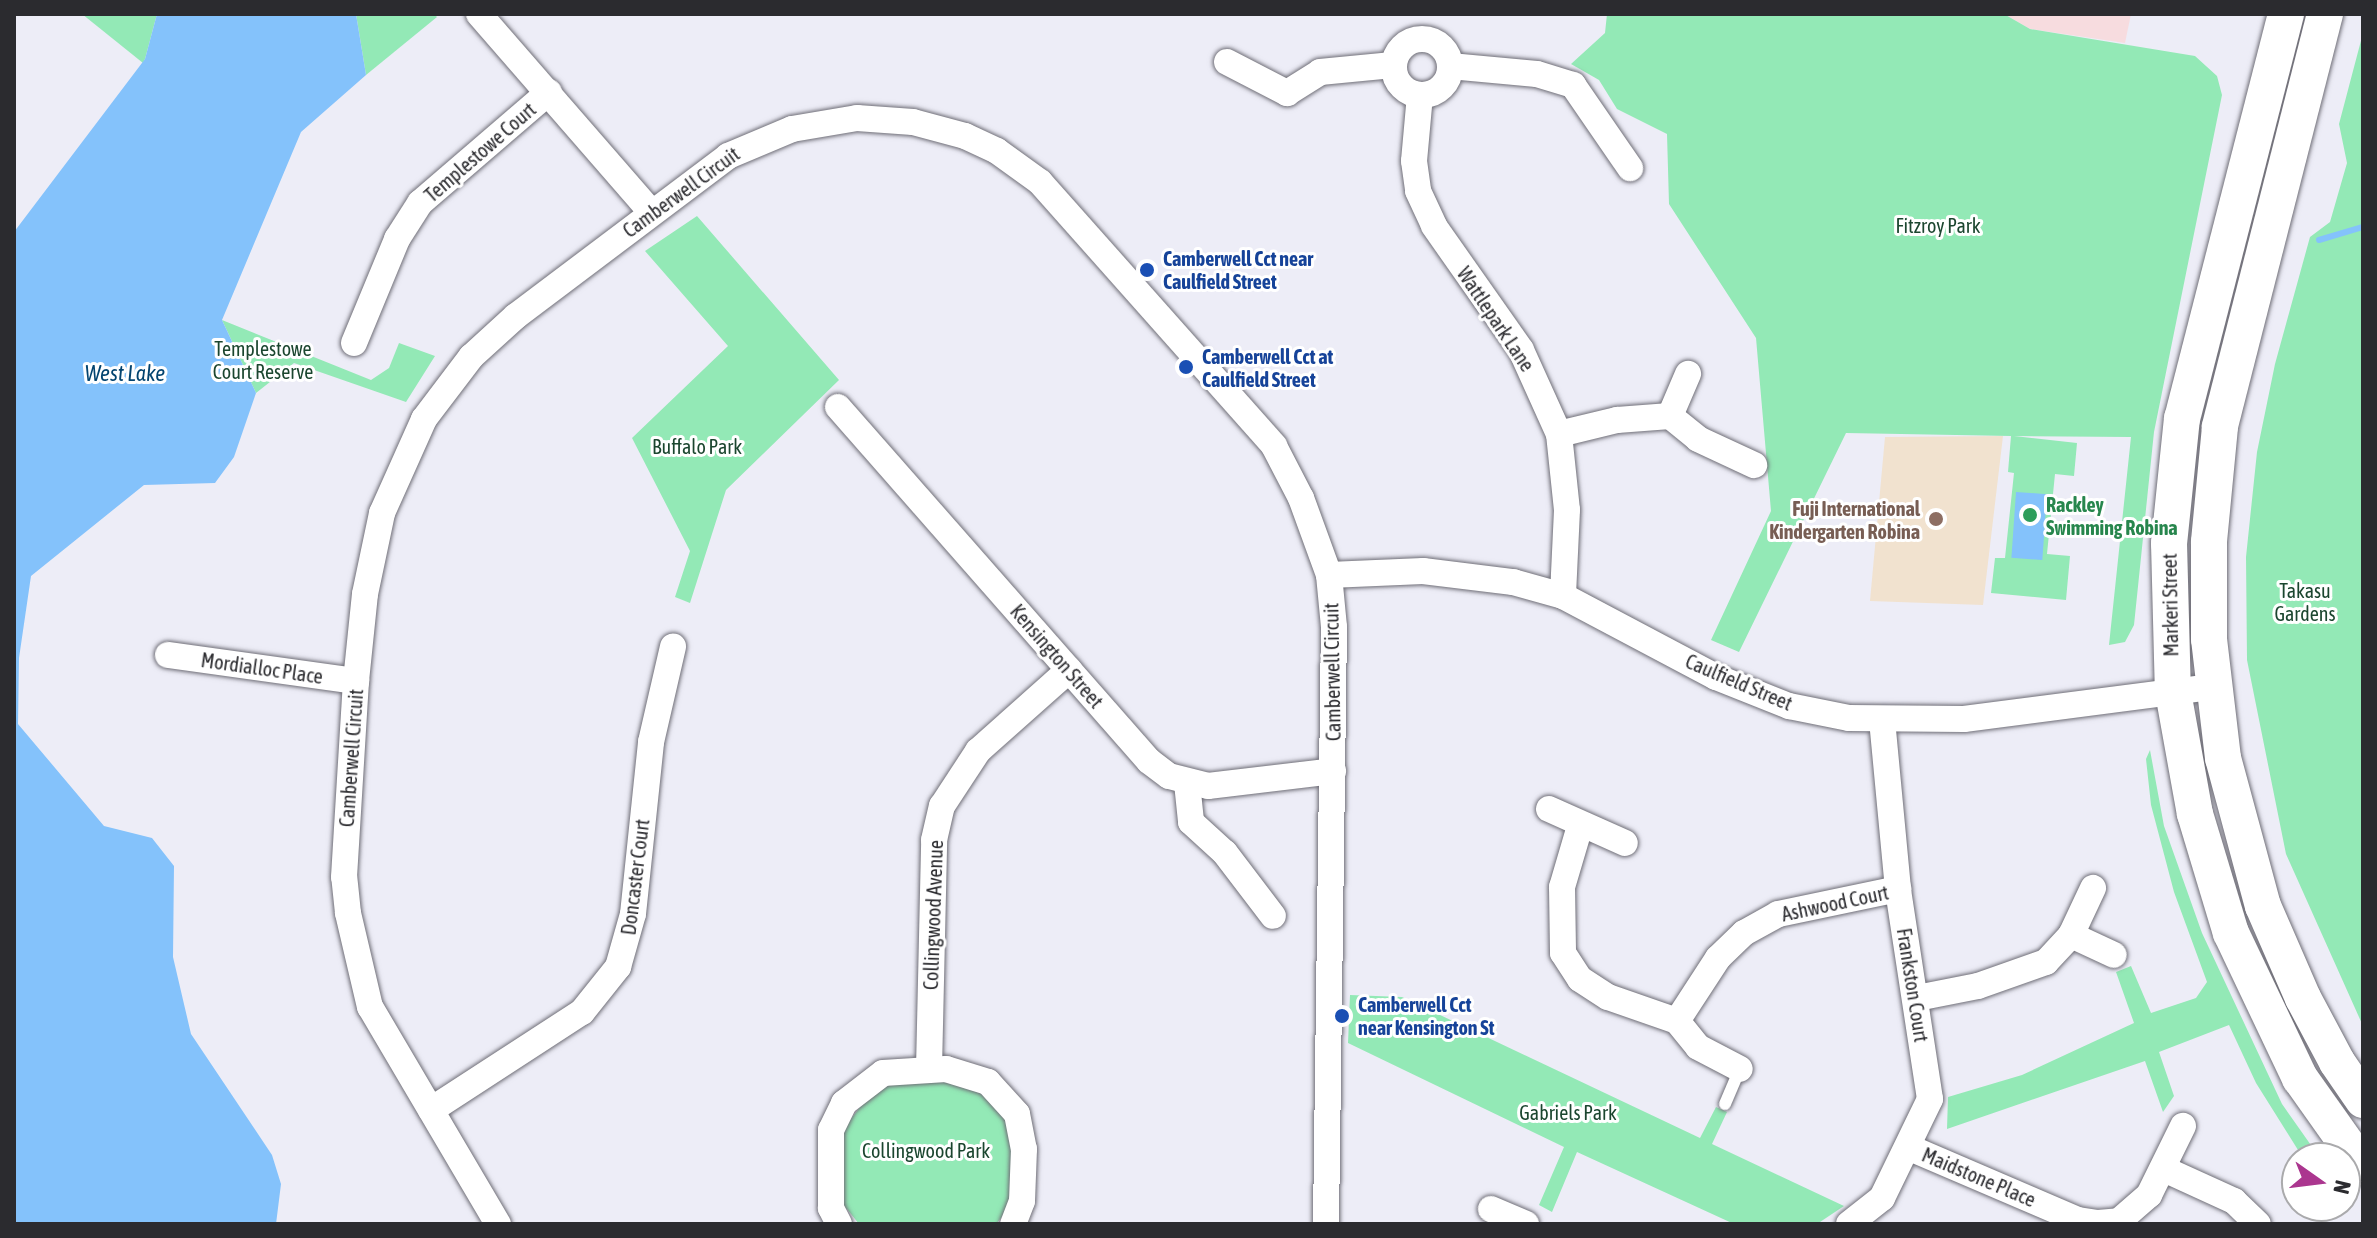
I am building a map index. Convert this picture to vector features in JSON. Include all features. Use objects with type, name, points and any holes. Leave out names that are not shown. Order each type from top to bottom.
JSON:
[{"type":"main road","name":"Markeri Street","points":[[2286,14],[2182,418],[2169,543],[2173,692],[2195,814],[2231,933],[2300,1078],[2363,1167]]},
{"type":"main road","name":"Markeri Street","points":[[2325,14],[2220,427],[2209,542],[2212,687],[2223,758],[2263,906],[2310,1011],[2363,1100]]},
{"type":"street","points":[[479,14],[651,212]]},
{"type":"street","points":[[1429,27],[1443,47],[1450,66],[1439,90],[1420,95],[1398,84],[1393,65],[1401,46],[1429,27]]},
{"type":"street","points":[[1227,62],[1287,93],[1320,72],[1393,65]]},
{"type":"street","points":[[1450,66],[1537,74],[1573,85],[1630,168]]},
{"type":"street","name":"Templestowe Court","points":[[354,343],[397,239],[420,203],[549,92]]},
{"type":"street","name":"Wattlepark Lane","points":[[1420,95],[1414,161],[1418,191],[1434,226],[1527,361],[1559,434],[1567,510],[1563,596]]},
{"type":"street","name":"Camberwell Circuit","points":[[498,1224],[370,1007],[348,913],[344,877],[356,681],[373,545],[393,481],[424,419],[471,357],[516,316],[728,156],[761,139],[824,121],[913,122],[997,151],[1067,207],[1274,446],[1301,498],[1329,575],[1334,627],[1326,1224]]},
{"type":"street","points":[[1670,416],[1688,374]]},
{"type":"street","name":"Kensington Street","points":[[838,407],[1149,761],[1187,783],[1231,785],[1333,771]]},
{"type":"street","points":[[1559,434],[1617,420],[1670,416],[1698,439],[1754,465]]},
{"type":"street","name":"Caulfield Street","points":[[1329,575],[1423,571],[1513,582],[1563,596],[1716,677],[1789,706],[1882,720],[2011,715],[2212,687]]},
{"type":"street","name":"Doncaster Court","points":[[431,1110],[582,1012],[618,967],[633,914],[656,708],[673,647]]},
{"type":"street","name":"Mordialloc Place","points":[[168,655],[356,681]]},
{"type":"street","name":"Collingwood Avenue","points":[[929,1069],[933,851],[942,806],[978,751],[1069,670]]},
{"type":"street","name":"Frankston Court","points":[[1849,1224],[1882,1198],[1910,1148],[1930,1099],[1898,889],[1882,720]]},
{"type":"street","points":[[1187,783],[1191,822],[1225,853],[1273,916]]},
{"type":"street","points":[[1549,809],[1580,826],[1625,843]]},
{"type":"street","points":[[1580,826],[1562,887],[1563,953],[1580,979],[1608,997],[1677,1021],[1698,1047],[1740,1069]]},
{"type":"street","points":[[1917,998],[1978,986],[2046,962],[2071,935],[2093,888]]},
{"type":"street","name":"Ashwood Court","points":[[1677,1021],[1718,958],[1744,933],[1778,914],[1898,889]]},
{"type":"street","points":[[2071,935],[2114,955]]},
{"type":"street","points":[[839,1224],[829,1187],[835,1116],[868,1081],[883,1073],[929,1069],[976,1074],[1017,1114],[1024,1149],[1022,1201],[1013,1224]]},
{"type":"street","name":"Maidstone Place","points":[[1910,1148],[2078,1220],[2098,1223],[2119,1221],[2134,1211],[2166,1170],[2183,1126]]},
{"type":"street","points":[[2166,1170],[2234,1201],[2258,1224]]},
{"type":"street","points":[[1491,1209],[1524,1224]]},
{"type":"lane","points":[[1725,1104],[1740,1069]]},
{"type":"shaded area","points":[[2004,14],[2131,14],[2125,43],[2030,29]]},
{"type":"shaded area","name":"Fuji International Kindergarten Robina","points":[[2003,436],[1983,605],[1870,601],[1885,437]]},
{"type":"green space","points":[[82,14],[157,14],[143,63]]},
{"type":"green space","points":[[356,14],[434,14],[437,17],[366,75]]},
{"type":"green space","name":"Fitzroy Park","points":[[1607,14],[2004,14],[2030,29],[2195,56],[2217,76],[2222,95],[2154,432],[2134,625],[2125,642],[2109,645],[2131,437],[2014,436],[2077,443],[2074,476],[2055,474],[2047,554],[2070,556],[2066,600],[1991,593],[1995,558],[2005,558],[2014,473],[2008,472],[2011,436],[1846,433],[1739,652],[1711,640],[1771,511],[1756,338],[1669,204],[1667,134],[1617,109],[1599,80],[1571,64],[1605,33]]},
{"type":"green space","name":"Takasu Gardens","points":[[2363,33],[2363,1026],[2286,854],[2247,660],[2246,557],[2257,452],[2275,364],[2310,237],[2330,222],[2347,163],[2339,124]]},
{"type":"green space","name":"Buffalo Park","points":[[697,216],[839,380],[726,490],[690,603],[675,597],[690,551],[632,438],[728,346],[645,251]]},
{"type":"green space","name":"Templestowe Court Reserve","points":[[222,320],[371,380],[389,368],[399,343],[435,356],[406,402],[294,363],[256,393]]},
{"type":"green space","points":[[2150,750],[2164,826],[2202,933],[2282,1104],[2309,1142],[2293,1142],[2256,1083],[2229,1025],[2159,1052],[2174,1096],[2163,1112],[2145,1061],[1947,1129],[1948,1097],[2022,1075],[2134,1023],[2116,972],[2131,966],[2151,1013],[2196,998],[2207,982],[2174,892],[2151,805],[2146,759]]},
{"type":"green space","name":"Gabriels Park","points":[[1350,995],[1402,997],[1700,1138],[1716,1107],[1727,1112],[1712,1144],[1844,1206],[1817,1224],[1734,1224],[1577,1152],[1552,1212],[1539,1205],[1564,1147],[1348,1043]]},
{"type":"green space","name":"Collingwood Park","points":[[965,1077],[1015,1128],[1017,1199],[996,1224],[859,1224],[847,1209],[837,1207],[836,1138],[882,1079]]},
{"type":"water","name":"West Lake","points":[[157,14],[356,14],[366,75],[301,132],[222,320],[256,393],[234,457],[215,483],[144,485],[31,576],[19,658],[18,724],[104,826],[152,838],[174,866],[173,957],[191,1034],[272,1155],[281,1184],[276,1224],[14,1224],[14,232],[145,59]]},
{"type":"water","points":[[2016,492],[2047,494],[2042,560],[2011,558]]},
{"type":"waterway","points":[[2319,240],[2363,227]]},
{"type":"place","name":"Camberwell Cct near Caulfield Street","points":[[1147,270]]},
{"type":"place","name":"Camberwell Cct at Caulfield Street","points":[[1186,367]]},
{"type":"place","name":"Rackley Swimming Robina","points":[[2030,515]]},
{"type":"place","name":"Fuji International Kindergarten Robina","points":[[1936,519]]},
{"type":"place","name":"Camberwell Cct near Kensington St","points":[[1342,1016]]}]
